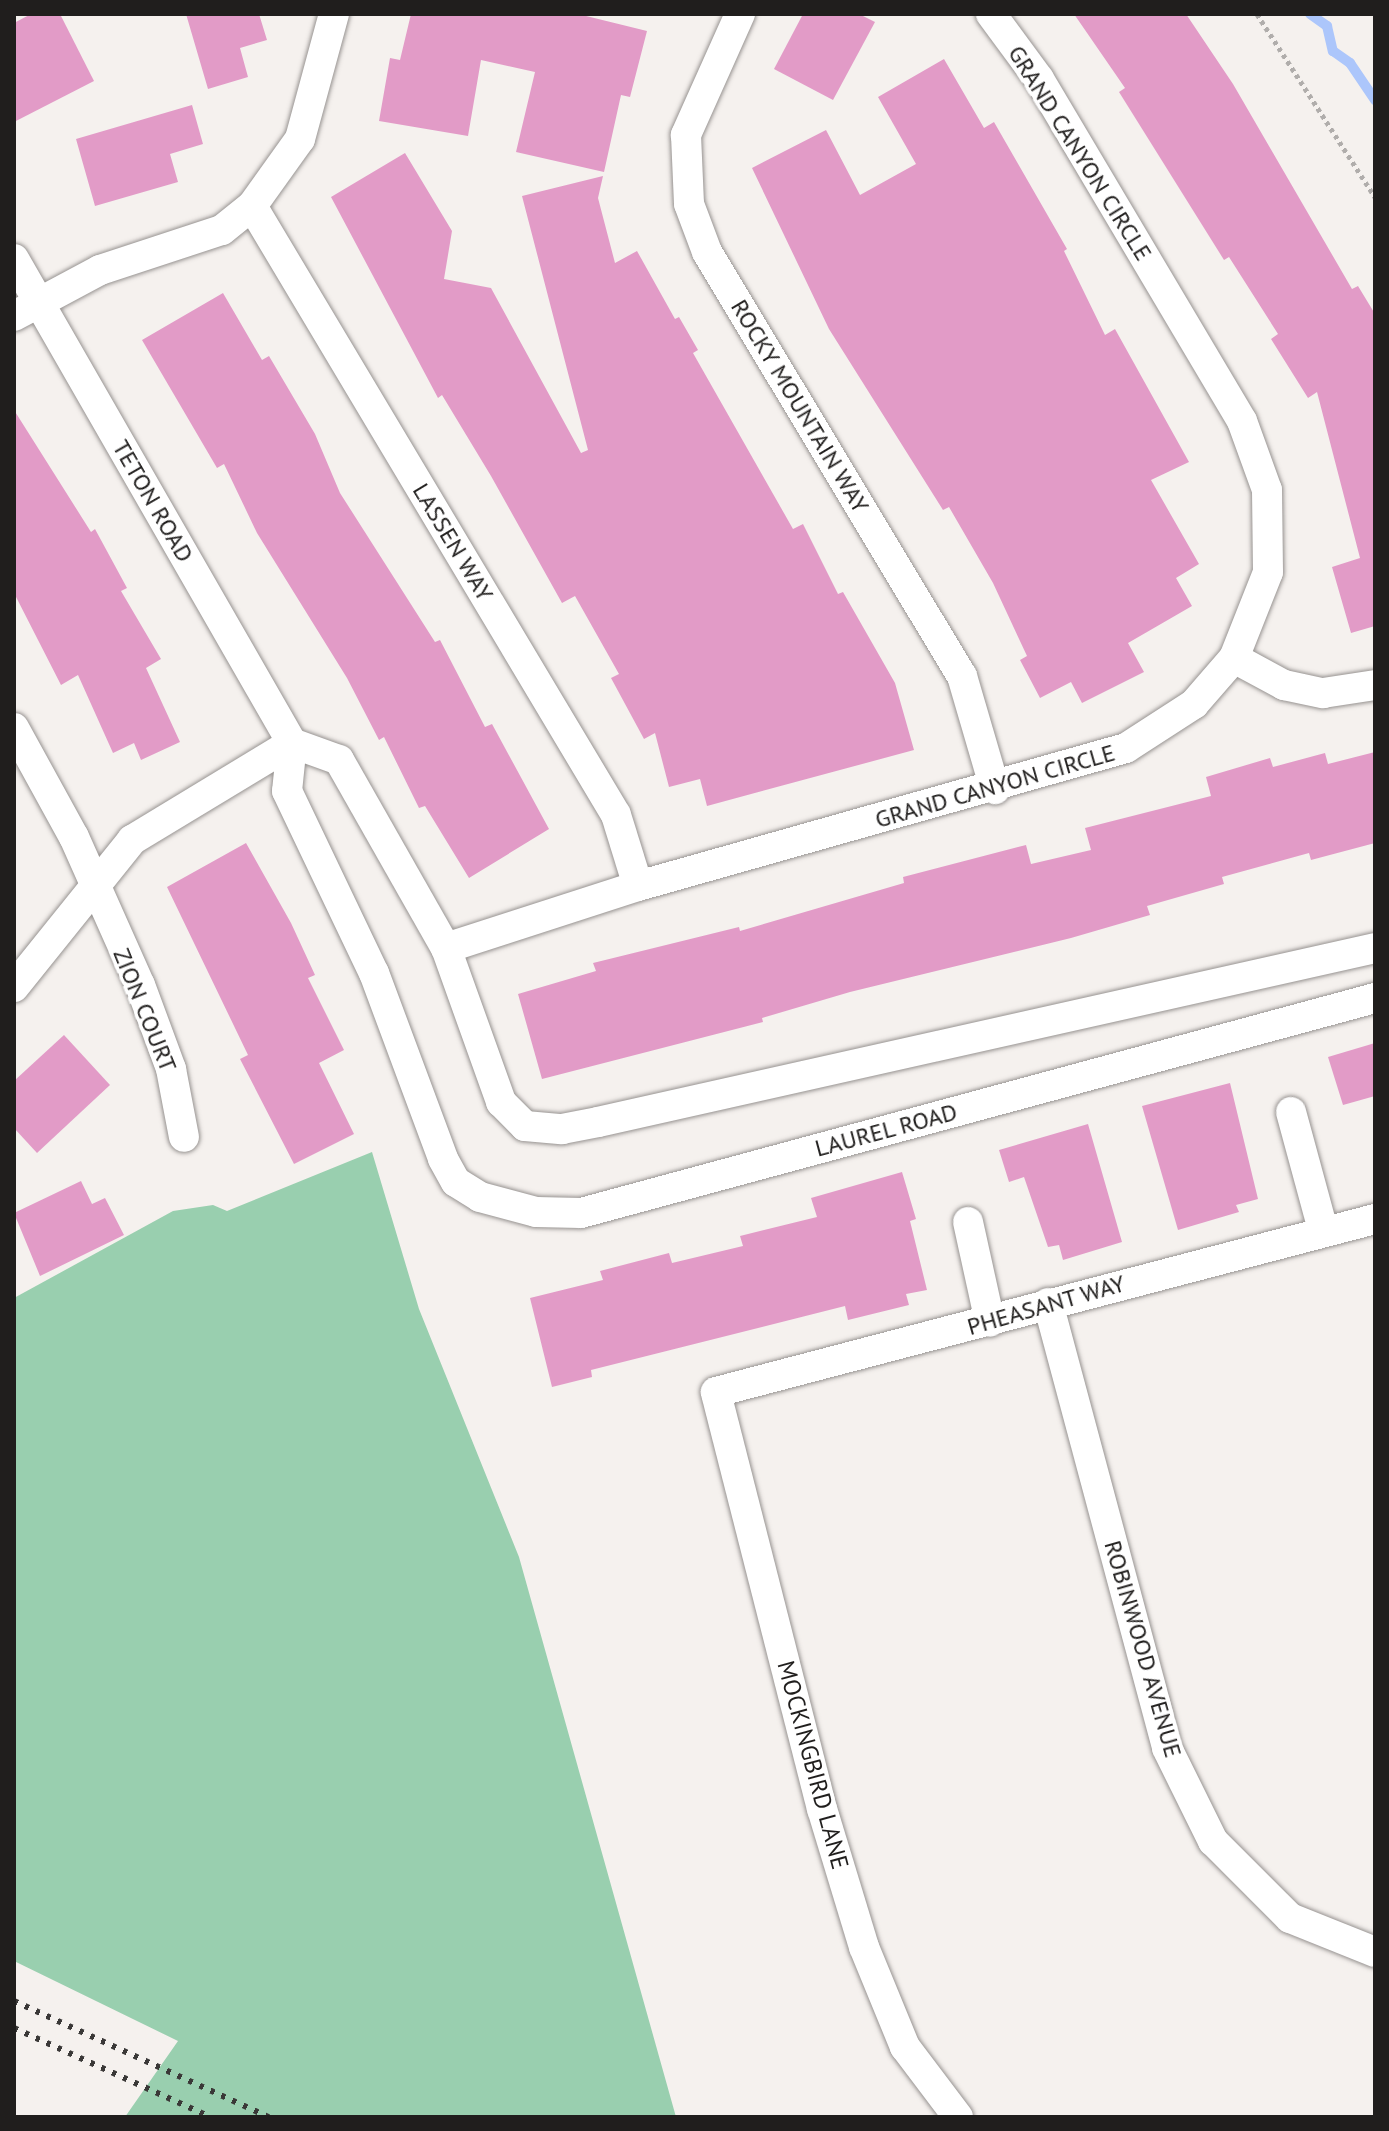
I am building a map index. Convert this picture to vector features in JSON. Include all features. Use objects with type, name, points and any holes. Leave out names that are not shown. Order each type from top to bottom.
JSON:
[{"type":"street","points":[[26,309],[100,270],[222,230],[252,206],[300,139],[334,14]]},
{"type":"street","name":"ROCKY MOUNTAIN WAY","points":[[740,14],[686,135],[689,204],[707,252],[962,676],[995,789]]},
{"type":"street","name":"GRAND CANYON CIRCLE","points":[[446,948],[638,886],[995,789],[1126,748],[1194,704],[1234,658],[1268,572],[1267,490],[1242,421],[1039,79],[991,14]]},
{"type":"street","name":"LASSEN WAY","points":[[252,206],[616,815],[638,886]]},
{"type":"street","name":"TETON ROAD","points":[[14,259],[26,309],[292,743]]},
{"type":"street","points":[[1234,658],[1284,685],[1323,693],[1375,685]]},
{"type":"street","name":"ZION COURT","points":[[14,728],[74,837],[171,1069],[184,1137]]},
{"type":"street","points":[[14,987],[132,840],[292,743],[339,760],[446,948],[501,1102],[525,1126],[562,1129],[1375,948]]},
{"type":"street","name":"LAUREL ROAD","points":[[292,743],[287,791],[374,973],[456,1182],[480,1197],[536,1212],[581,1213],[1375,998]]},
{"type":"street","points":[[1291,1112],[1323,1230]]},
{"type":"street","name":"PHEASANT WAY","points":[[716,1392],[990,1322],[1048,1303],[1323,1230],[1375,1219]]},
{"type":"street","points":[[968,1222],[990,1322]]},
{"type":"street","name":"ROBINWOOD AVENUE","points":[[1048,1303],[1167,1748],[1213,1841],[1290,1918],[1375,1952]]},
{"type":"street","name":"MOCKINGBIRD LANE","points":[[716,1392],[822,1809],[864,1947],[905,2047],[958,2117]]},
{"type":"path","points":[[1257,14],[1375,197]]},
{"type":"green space","points":[[372,1152],[419,1309],[519,1557],[676,2117],[125,2117],[178,2041],[14,1961],[14,1298],[173,1211],[213,1205],[227,1211]]},
{"type":"building","points":[[31,14],[60,14],[94,81],[14,122],[14,23]]},
{"type":"building","points":[[186,14],[259,14],[267,40],[240,48],[248,77],[208,89]]},
{"type":"building","points":[[411,14],[578,14],[647,31],[630,97],[621,95],[604,172],[516,152],[535,72],[481,60],[468,136],[379,121],[390,58],[400,60]]},
{"type":"building","points":[[803,14],[859,14],[875,22],[833,100],[774,69]]},
{"type":"building","points":[[1074,14],[1186,14],[1233,84],[1352,289],[1358,286],[1375,314],[1375,626],[1351,633],[1332,567],[1360,558],[1317,392],[1308,398],[1271,339],[1278,334],[1229,257],[1224,260],[1119,92],[1125,88]]},
{"type":"building","points":[[944,59],[984,128],[994,122],[1067,249],[1064,251],[1105,335],[1115,329],[1189,462],[1151,480],[1199,564],[1176,578],[1192,606],[1128,643],[1144,672],[1082,703],[1071,682],[1040,698],[1020,660],[1027,656],[993,583],[949,507],[943,510],[829,329],[752,168],[826,130],[860,195],[916,164],[878,97]]},
{"type":"building","points":[[192,105],[203,144],[170,154],[178,182],[95,206],[76,139]]},
{"type":"building","points":[[405,153],[452,231],[444,279],[491,288],[581,453],[588,450],[522,196],[603,176],[598,198],[615,263],[637,251],[675,319],[679,317],[698,350],[693,353],[793,529],[803,524],[838,594],[843,592],[895,683],[914,750],[707,806],[700,779],[669,787],[655,733],[644,739],[611,678],[619,674],[575,596],[562,603],[442,395],[438,398],[331,197]]},
{"type":"building","points":[[223,293],[262,360],[269,356],[315,434],[340,493],[435,642],[440,640],[485,727],[492,724],[549,829],[469,878],[425,806],[419,808],[384,737],[379,740],[347,678],[257,533],[224,464],[217,468],[142,340]]},
{"type":"building","points":[[14,410],[91,532],[95,529],[127,588],[121,591],[161,659],[146,668],[180,742],[141,760],[134,743],[113,753],[78,675],[61,685],[14,593]]},
{"type":"building","points":[[1375,752],[1375,843],[1311,860],[1309,853],[1222,877],[1224,884],[1147,906],[1150,915],[1071,938],[850,992],[762,1018],[763,1022],[542,1079],[518,994],[596,971],[593,963],[739,927],[740,931],[904,883],[903,877],[1026,845],[1031,864],[1091,850],[1085,828],[1211,796],[1206,777],[1270,758],[1273,767],[1325,753],[1328,764]]},
{"type":"building","points":[[246,843],[291,923],[315,975],[308,978],[344,1050],[319,1063],[354,1134],[294,1164],[240,1059],[248,1055],[167,887]]},
{"type":"building","points":[[64,1035],[110,1085],[37,1153],[14,1128],[14,1081]]},
{"type":"building","points":[[1375,1043],[1375,1096],[1343,1105],[1328,1057]]},
{"type":"building","points":[[1230,1083],[1258,1199],[1236,1205],[1239,1212],[1178,1230],[1142,1106]]},
{"type":"building","points":[[1088,1124],[1122,1242],[1063,1260],[1059,1245],[1048,1247],[1024,1177],[1009,1182],[999,1150]]},
{"type":"building","points":[[902,1172],[916,1219],[910,1221],[927,1290],[906,1294],[909,1305],[848,1320],[845,1306],[591,1370],[592,1377],[552,1387],[530,1298],[603,1280],[600,1271],[669,1253],[672,1263],[743,1246],[740,1236],[817,1217],[811,1198]]},
{"type":"building","points":[[81,1181],[92,1204],[105,1198],[124,1235],[40,1276],[14,1213]]},
{"type":"waterway","points":[[1310,14],[1327,26],[1333,51],[1350,63],[1375,100]]},
{"type":"railway","points":[[14,2001],[269,2117]]},
{"type":"railway","points":[[14,2028],[210,2117]]}]
